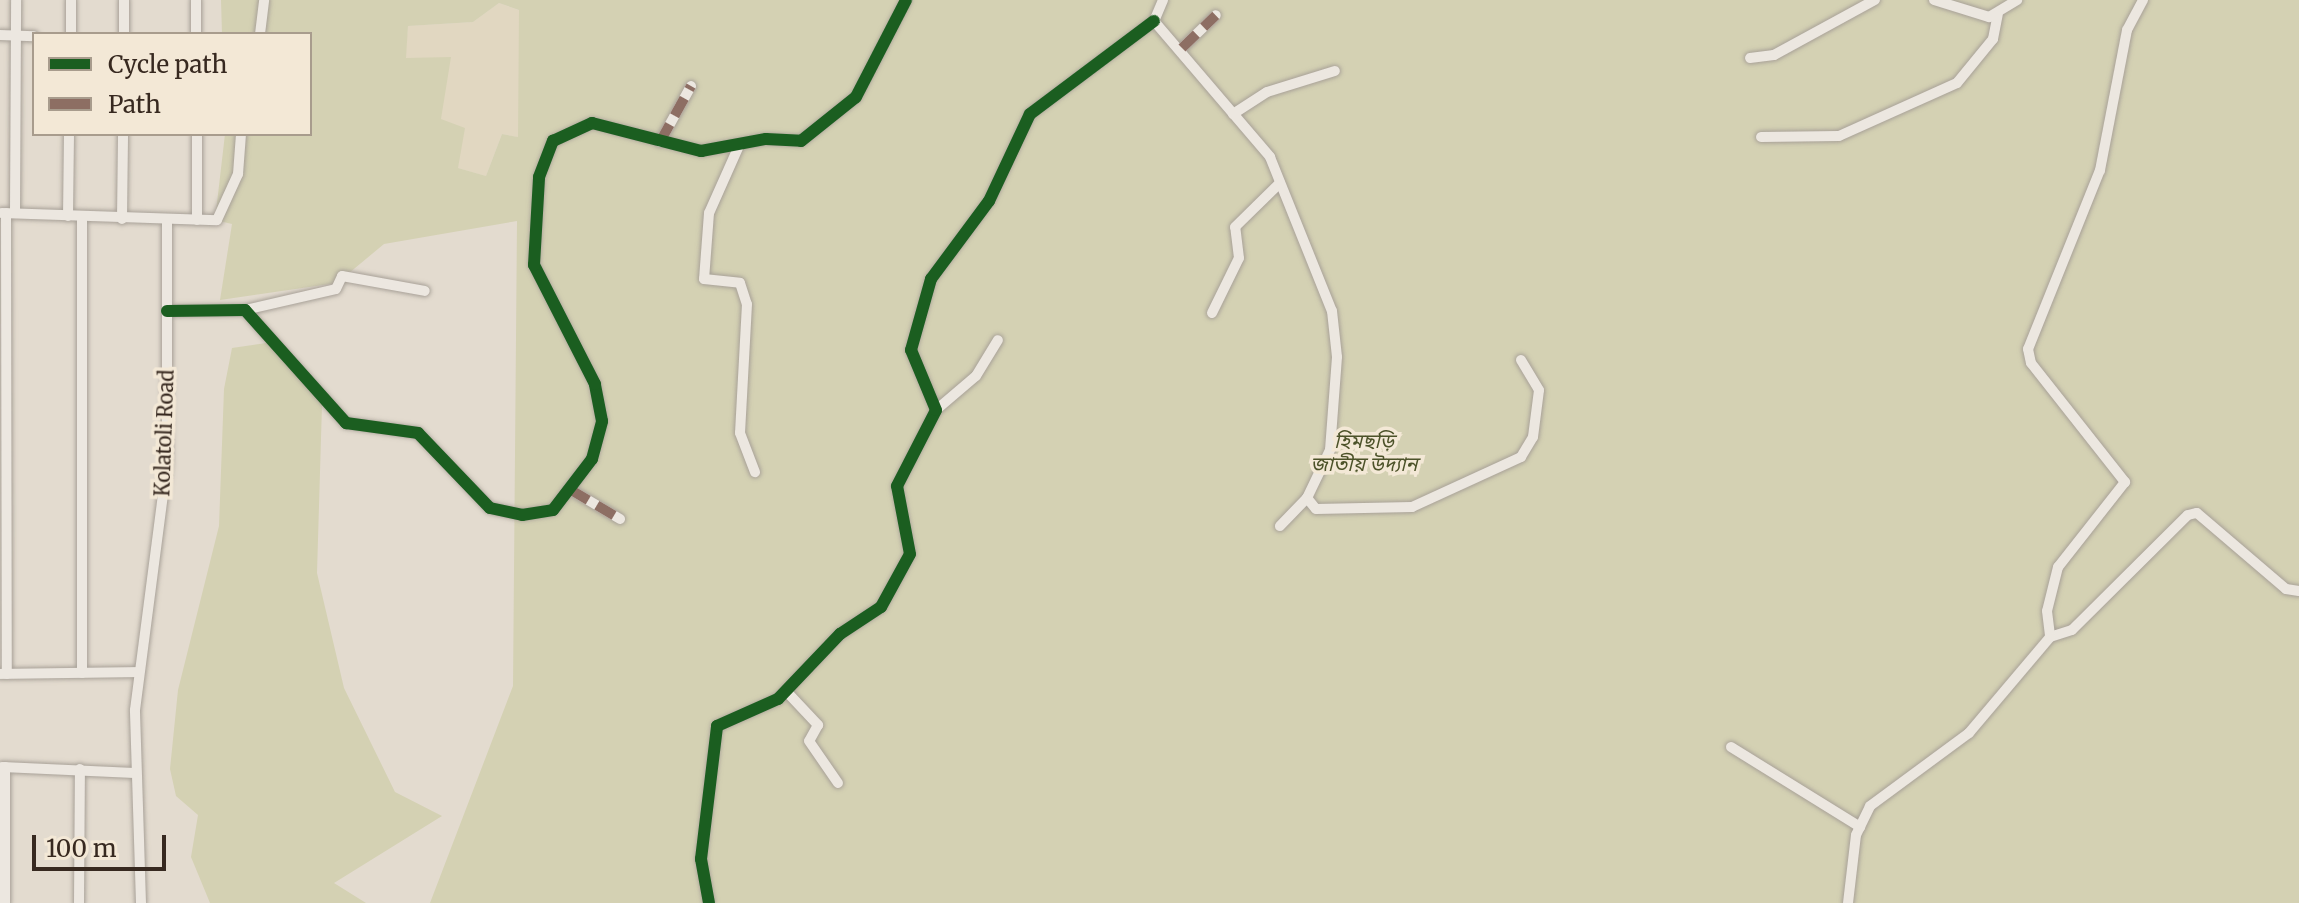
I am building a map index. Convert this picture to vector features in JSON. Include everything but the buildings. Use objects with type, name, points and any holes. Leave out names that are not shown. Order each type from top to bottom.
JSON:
[{"type":"street","points":[[16,0],[7,213],[3,674],[138,672]]},
{"type":"street","points":[[71,0],[71,32]]},
{"type":"street","points":[[124,0],[124,32]]},
{"type":"street","points":[[196,0],[196,32]]},
{"type":"street","points":[[260,32],[264,0]]},
{"type":"street","points":[[245,310],[334,415],[418,433],[490,508],[535,515],[553,510],[592,459],[602,421],[591,373],[536,272],[541,167],[561,133],[583,124],[701,151],[738,148],[766,139],[801,141],[847,106],[906,0]]},
{"type":"street","points":[[936,410],[911,350],[931,279],[989,201],[1030,114],[1154,21],[1163,0]]},
{"type":"street","points":[[1750,58],[1774,55],[1875,0]]},
{"type":"street","points":[[1934,0],[1998,14]]},
{"type":"street","points":[[1761,137],[1839,136],[1957,83],[1993,39],[1998,14],[2017,0]]},
{"type":"street","points":[[2050,637],[2047,611],[2058,567],[2125,482],[2031,363],[2028,349],[2100,170],[2127,30],[2143,0]]},
{"type":"street","points":[[1182,48],[1216,15]]},
{"type":"street","points":[[1154,21],[1182,48],[1270,157],[1327,296],[1337,357],[1330,450],[1307,498],[1280,526]]},
{"type":"street","points":[[0,35],[32,36]]},
{"type":"street","points":[[1233,114],[1267,92],[1335,71]]},
{"type":"street","points":[[660,142],[691,86]]},
{"type":"street","points":[[68,216],[69,136]]},
{"type":"street","points":[[122,219],[123,136]]},
{"type":"street","points":[[197,136],[197,220]]},
{"type":"street","points":[[7,213],[167,221],[197,220],[224,213],[241,136]]},
{"type":"street","points":[[738,148],[709,213],[704,279],[740,283],[747,304],[740,433],[755,472]]},
{"type":"street","points":[[1212,313],[1239,258],[1235,227],[1280,183]]},
{"type":"street","points":[[82,217],[82,673]]},
{"type":"street","name":"Kolatoli Road","points":[[135,773],[138,672],[167,464],[167,221]]},
{"type":"street","points":[[167,311],[245,310],[336,289],[342,276],[425,291]]},
{"type":"street","points":[[709,903],[700,877],[710,742],[721,720],[786,691],[840,634],[887,598],[910,554],[899,477],[936,410],[976,376],[998,340]]},
{"type":"street","points":[[1307,498],[1316,509],[1412,507],[1521,457],[1533,437],[1539,390],[1521,360]]},
{"type":"street","points":[[571,490],[620,519]]},
{"type":"street","points":[[1848,903],[1860,827],[1890,785],[1969,733],[2050,637],[2072,630],[2179,519],[2197,513],[2286,589],[2299,591]]},
{"type":"street","points":[[786,691],[818,725],[809,741],[838,783]]},
{"type":"street","points":[[1731,747],[1860,827]]},
{"type":"street","points":[[5,903],[3,767],[135,773],[141,903]]},
{"type":"street","points":[[79,903],[80,769]]},
{"type":"shaded area","points":[[499,3],[563,26],[533,140],[502,134],[486,176],[458,168],[441,119],[405,58],[408,26],[473,22]]},
{"type":"green space","name":"হিমছড়ি জাতীয় উদ্যান","points":[[221,0],[2299,0],[2299,903],[430,903],[513,686],[517,221],[384,244],[337,283],[220,300],[232,224],[215,220],[225,136],[312,136],[312,32],[222,32]],"holes":[[[499,3],[519,10],[518,137],[502,134],[486,176],[458,168],[465,128],[441,119],[451,57],[406,58],[408,26],[473,22]]]},
{"type":"green space","points":[[273,342],[322,405],[317,573],[344,688],[395,792],[442,816],[334,883],[366,903],[210,903],[191,857],[198,815],[176,796],[170,769],[178,690],[219,526],[224,389],[232,348]]},
{"type":"marked path","points":[[1182,48],[1216,15]]},
{"type":"marked path","points":[[660,142],[691,86]]},
{"type":"marked path","points":[[571,490],[620,519]]},
{"type":"cycle path","points":[[167,311],[245,310],[346,423],[418,433],[490,508],[522,515],[553,510],[592,459],[602,421],[595,384],[534,265],[539,177],[553,141],[592,123],[701,151],[766,139],[801,141],[856,97],[906,0]]},
{"type":"cycle path","points":[[709,903],[701,859],[717,726],[778,699],[840,634],[881,607],[910,554],[897,486],[936,410],[911,350],[931,279],[989,201],[1030,114],[1154,21]]}]
